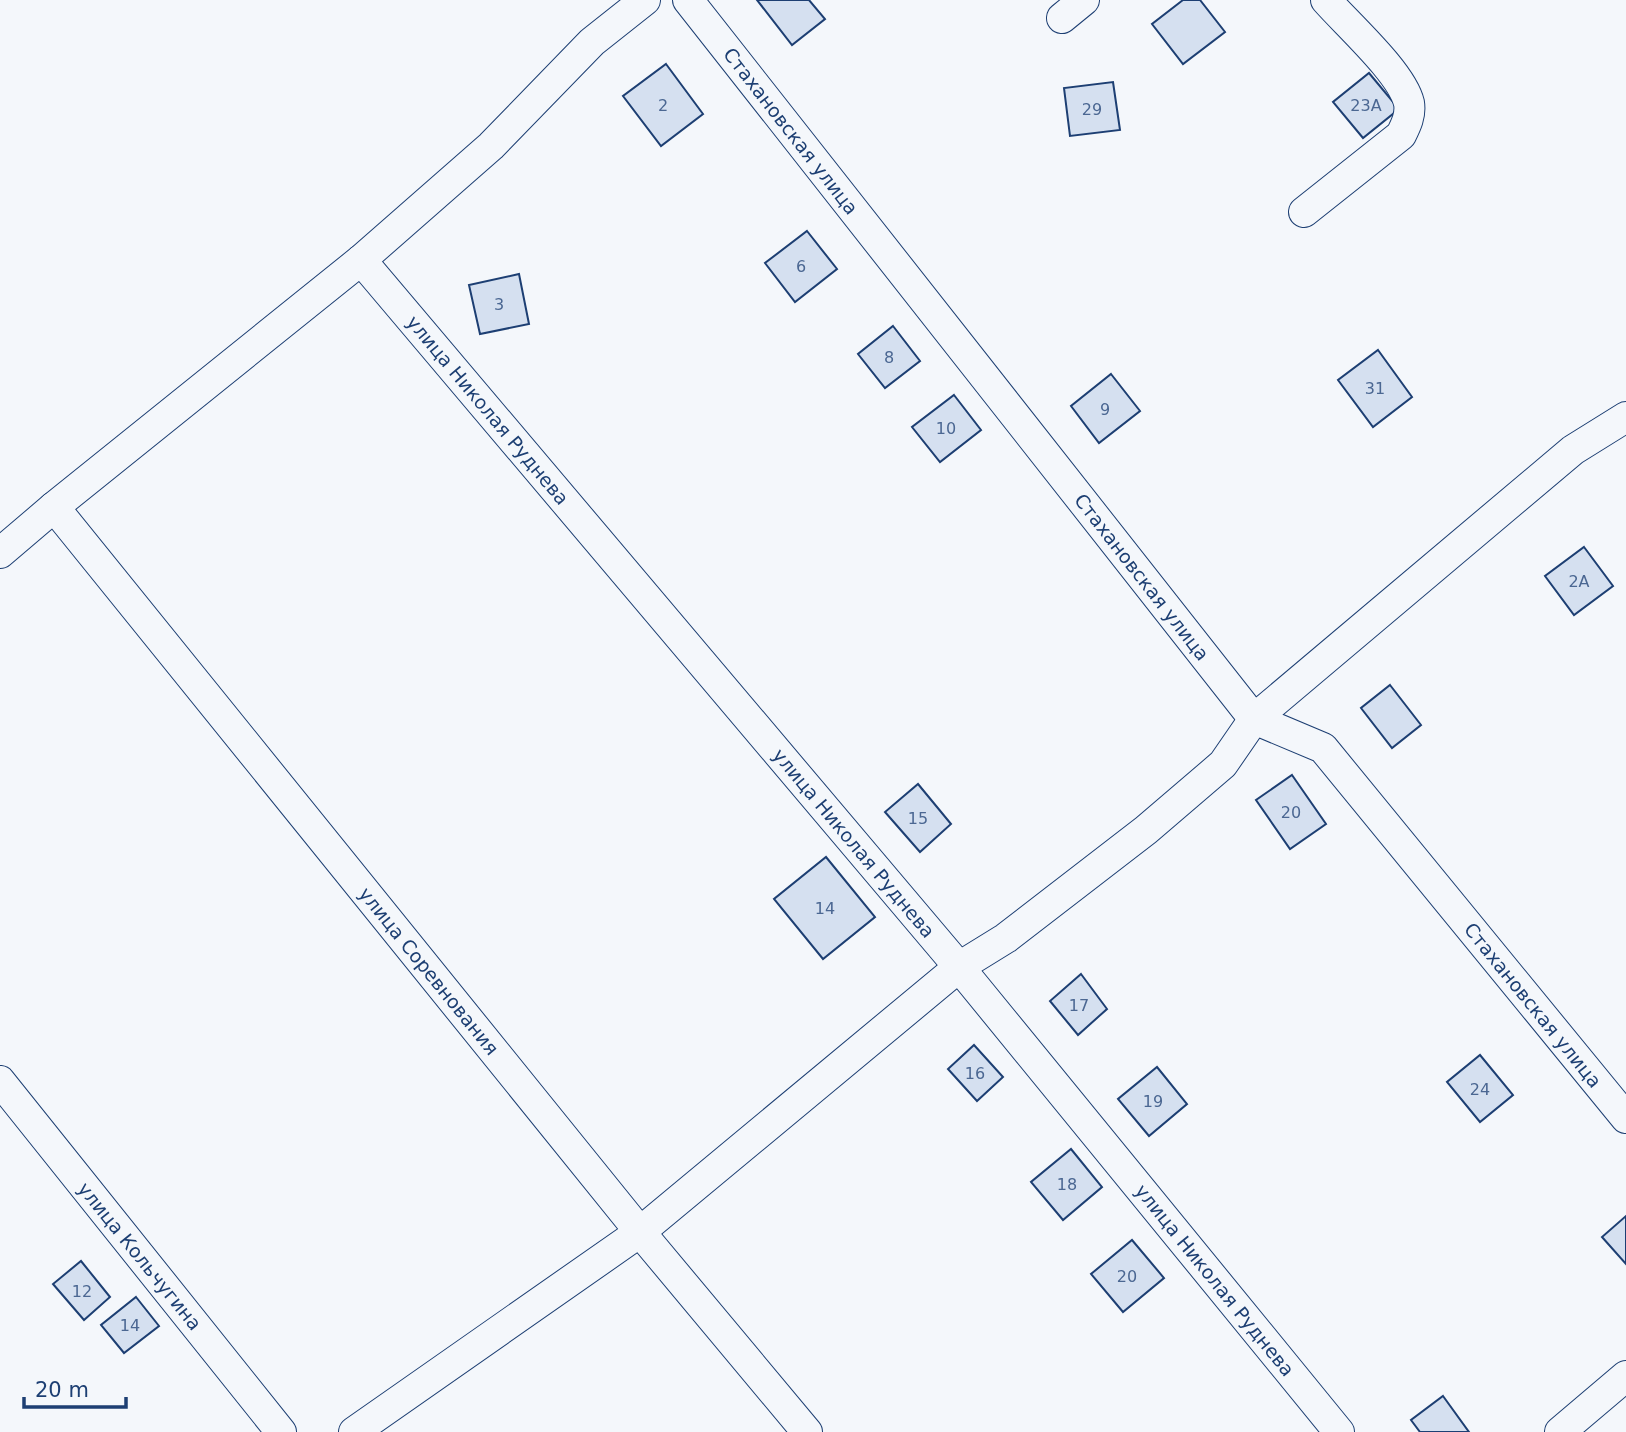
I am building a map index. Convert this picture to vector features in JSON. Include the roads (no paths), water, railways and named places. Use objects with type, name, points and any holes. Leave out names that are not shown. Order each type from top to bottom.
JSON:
[{"type":"street","points":[[0,553],[361,260],[491,146],[592,43],[645,0]]},
{"type":"street","name":"Стахановская улица","points":[[688,0],[1254,719],[1323,748],[1626,1118]]},
{"type":"street","points":[[1304,212],[1401,135],[1409,121],[1409,104],[1386,65],[1326,0]]},
{"type":"street","name":"улица Николая Руднева","points":[[361,260],[959,967],[1339,1432]]},
{"type":"street","points":[[354,1432],[640,1232],[959,967],[1006,938],[1146,830],[1223,764],[1254,719],[1573,450],[1626,417]]},
{"type":"street","name":"улица Соревнования","points":[[54,507],[640,1232],[807,1432]]},
{"type":"street","name":"улица Кольчугина","points":[[0,1081],[281,1432]]},
{"type":"street","points":[[1560,1432],[1626,1377]]}]
